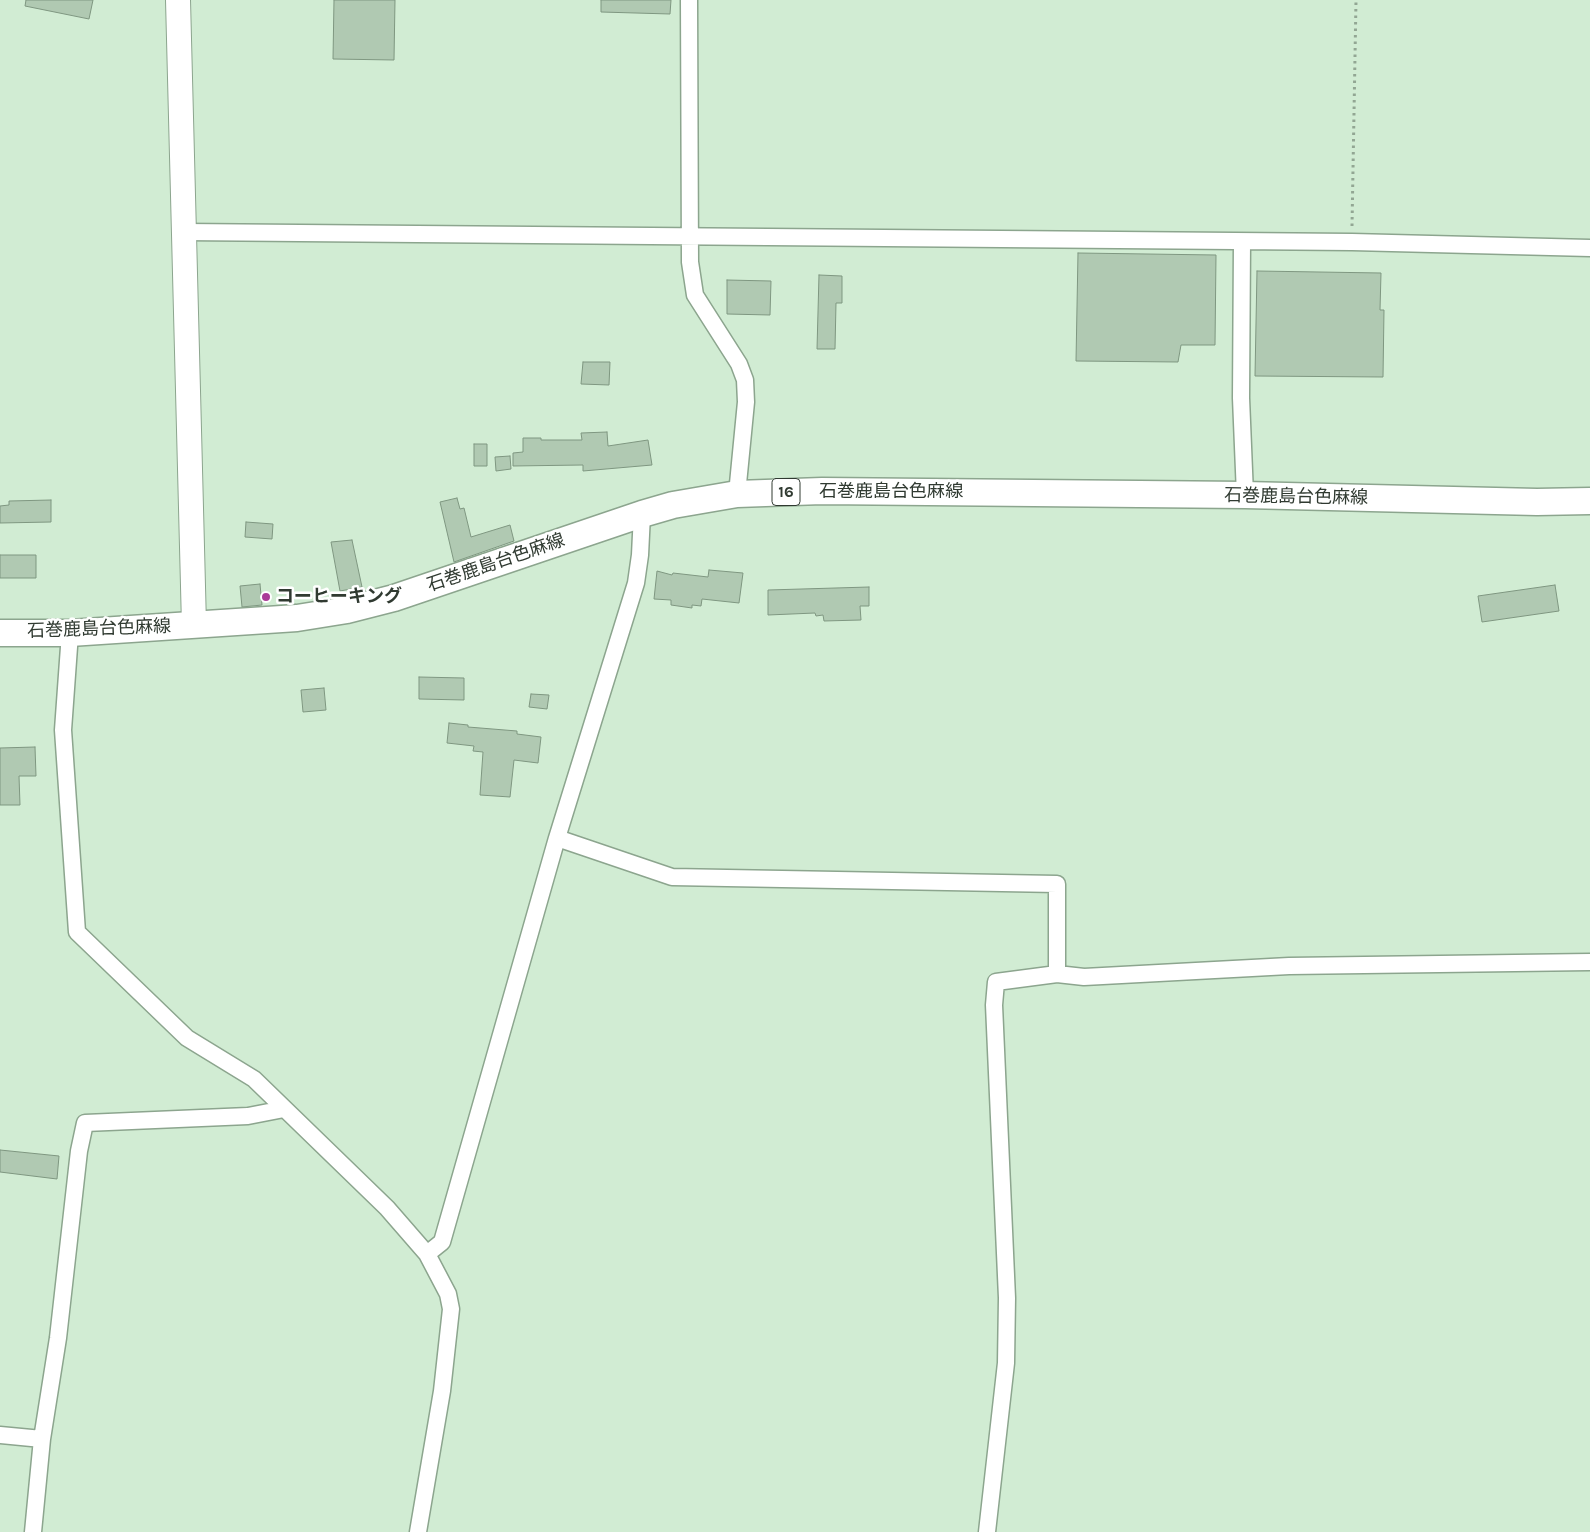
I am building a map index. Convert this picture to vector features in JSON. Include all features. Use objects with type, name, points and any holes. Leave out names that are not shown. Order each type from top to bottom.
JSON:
[{"type":"main road","name":"石巻鹿島台色麻線","points":[[0,632],[70,633],[297,618],[347,610],[413,592],[642,514],[673,505],[737,494],[822,491],[1244,495],[1518,502],[1590,501]]},
{"type":"street","points":[[178,0],[194,625]]},
{"type":"street","points":[[689,0],[688,236],[691,278],[695,295],[739,364],[745,380],[746,402],[737,494]]},
{"type":"street","points":[[183,232],[1352,242],[1590,248]]},
{"type":"street","points":[[1242,242],[1241,398],[1244,495]]},
{"type":"street","points":[[427,1254],[442,1242],[557,838],[636,583],[640,555],[642,514]]},
{"type":"street","points":[[70,633],[63,730],[77,932],[187,1038],[254,1079],[387,1208],[427,1254],[448,1294],[451,1309],[442,1391],[418,1532]]},
{"type":"street","points":[[557,838],[672,877],[1057,884],[1057,974]]},
{"type":"street","points":[[987,1532],[1006,1363],[1007,1298],[994,1006],[996,982],[1057,974],[1084,977],[1289,966],[1590,962]]},
{"type":"street","points":[[32,1532],[42,1439],[58,1338],[79,1151],[85,1123],[248,1116],[284,1109]]},
{"type":"street","points":[[0,1435],[42,1439]]},
{"type":"path","points":[[1352,242],[1356,0]]},
{"type":"building","points":[[26,0],[93,0],[89,19],[25,6]]},
{"type":"building","points":[[334,0],[395,0],[394,60],[333,59]]},
{"type":"building","points":[[601,0],[671,0],[670,14],[601,12]]},
{"type":"building","points":[[1078,253],[1216,255],[1215,345],[1181,345],[1178,362],[1076,361]]},
{"type":"building","points":[[1257,271],[1381,273],[1380,310],[1384,310],[1383,377],[1255,376]]},
{"type":"building","points":[[819,275],[842,276],[842,303],[836,303],[835,349],[817,349]]},
{"type":"building","points":[[727,280],[771,281],[770,315],[727,314]]},
{"type":"building","points":[[583,362],[610,362],[609,385],[581,384]]},
{"type":"building","points":[[607,432],[608,446],[648,440],[652,465],[583,471],[583,465],[513,466],[513,453],[523,452],[523,438],[582,440],[581,433]]},
{"type":"building","points":[[474,444],[487,444],[487,466],[474,466]]},
{"type":"building","points":[[510,456],[511,469],[496,471],[495,457]]},
{"type":"building","points":[[457,498],[460,509],[464,508],[471,537],[510,525],[514,541],[454,562],[440,502]]},
{"type":"building","points":[[51,500],[51,522],[0,523],[0,506],[9,505],[9,501]]},
{"type":"building","points":[[246,522],[273,524],[272,539],[245,537]]},
{"type":"building","points":[[352,540],[362,587],[340,591],[331,542]]},
{"type":"building","points":[[0,555],[36,555],[36,578],[0,578]]},
{"type":"building","points":[[709,570],[743,573],[739,603],[702,599],[701,606],[692,605],[692,608],[671,605],[671,600],[654,599],[657,571],[672,575],[673,573],[708,577]]},
{"type":"building","points":[[260,584],[262,605],[242,607],[240,586]]},
{"type":"building","points":[[1555,585],[1559,611],[1482,622],[1478,596]]},
{"type":"building","points":[[869,587],[869,606],[860,606],[861,620],[824,621],[823,615],[816,616],[815,613],[768,615],[768,590]]},
{"type":"building","points":[[419,677],[464,678],[464,700],[419,699]]},
{"type":"building","points":[[324,688],[326,710],[303,712],[301,690]]},
{"type":"building","points":[[531,694],[549,695],[547,709],[529,707]]},
{"type":"building","points":[[449,723],[468,725],[468,727],[517,731],[517,734],[541,737],[538,763],[514,760],[510,797],[480,795],[483,752],[473,751],[474,746],[447,743]]},
{"type":"building","points":[[35,747],[36,776],[19,776],[20,805],[0,805],[0,748]]},
{"type":"building","points":[[0,1150],[59,1156],[57,1179],[0,1172]]},
{"type":"place","name":"コーヒーキング","points":[[266,597]]}]
